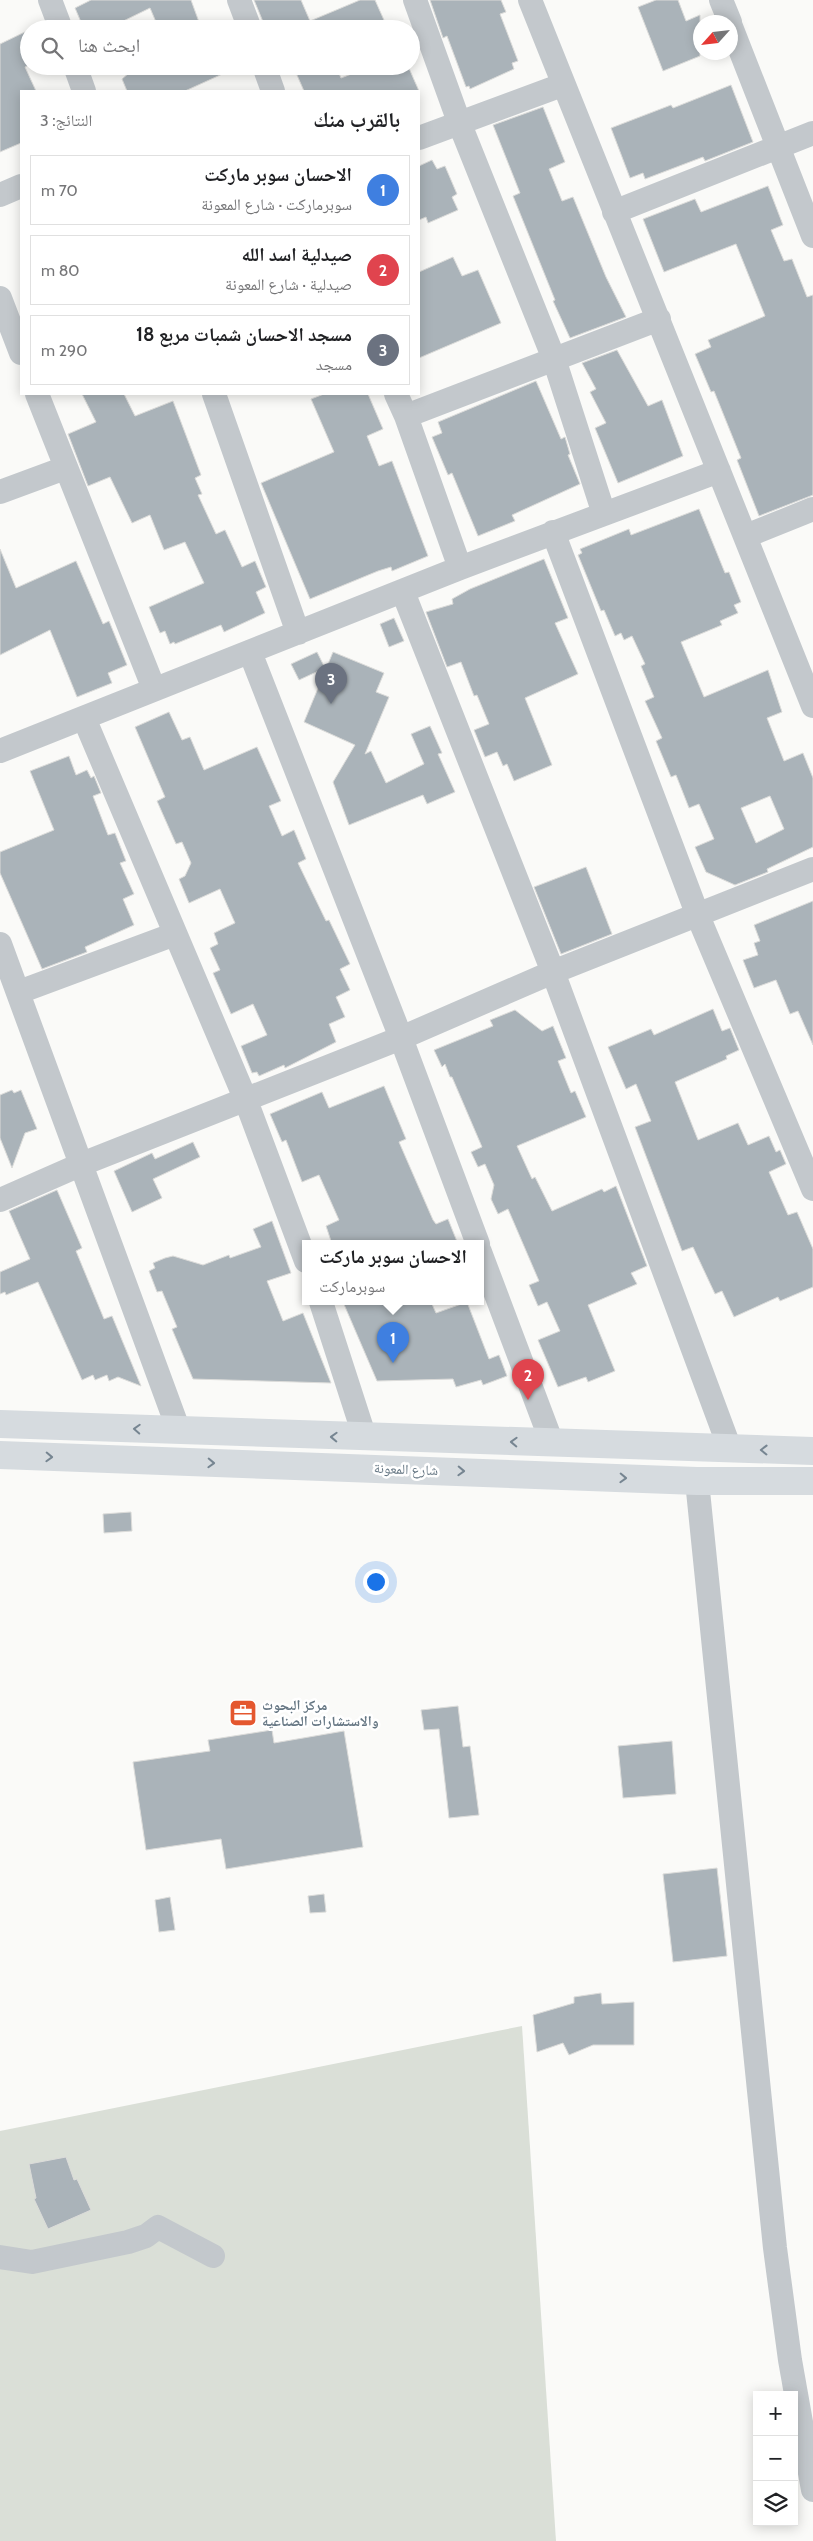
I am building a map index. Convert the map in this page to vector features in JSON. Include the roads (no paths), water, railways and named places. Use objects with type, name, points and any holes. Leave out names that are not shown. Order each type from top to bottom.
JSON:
[{"type":"highway","points":[[0,1424],[365,1438],[813,1451]]},
{"type":"highway","name":"شارع المعونة","points":[[0,1455],[696,1481],[813,1481]]},
{"type":"street","points":[[50,0],[58,20]]},
{"type":"street","points":[[239,0],[247,20]]},
{"type":"street","points":[[415,0],[459,122],[554,359],[604,514]]},
{"type":"street","points":[[530,0],[562,85],[659,319],[813,706]]},
{"type":"street","points":[[721,0],[727,15]]},
{"type":"street","points":[[738,43],[813,236]]},
{"type":"street","points":[[78,75],[84,90]]},
{"type":"street","points":[[267,75],[273,90]]},
{"type":"street","points":[[420,138],[562,85]]},
{"type":"street","points":[[614,212],[813,133]]},
{"type":"street","points":[[0,194],[20,186]]},
{"type":"street","points":[[6,298],[20,349]]},
{"type":"street","points":[[406,416],[659,319]]},
{"type":"street","points":[[37,395],[154,690]]},
{"type":"street","points":[[219,395],[298,633]]},
{"type":"street","points":[[396,395],[406,416],[460,568]]},
{"type":"street","points":[[0,492],[65,468]]},
{"type":"street","points":[[0,751],[460,568],[719,471]]},
{"type":"street","points":[[746,536],[813,509]]},
{"type":"street","points":[[553,532],[698,916],[813,1189]]},
{"type":"street","points":[[402,592],[553,972],[730,1449]]},
{"type":"street","points":[[250,652],[401,1038],[477,1240]]},
{"type":"street","points":[[84,718],[245,1098],[302,1250]]},
{"type":"street","points":[[0,1200],[82,1164],[245,1098],[401,1038],[553,972],[813,869]]},
{"type":"street","points":[[19,992],[175,934]]},
{"type":"street","points":[[0,944],[179,1431]]},
{"type":"street","points":[[484,1263],[552,1443]]},
{"type":"street","points":[[322,1305],[365,1438]]},
{"type":"street","points":[[696,1481],[775,2248],[790,2360],[813,2490]]},
{"type":"street","points":[[0,2257],[32,2262],[128,2242],[146,2236],[158,2227],[213,2256]]},
{"type":"place","name":"مسجد الاحسان شمبات مربع 18","points":[[331,704]]},
{"type":"place","name":"الاحسان سوبر ماركت","points":[[393,1363]]},
{"type":"place","name":"صيدلية اسد الله","points":[[528,1400]]},
{"type":"place","name":"مركز البحوث والاستشارات الصناعية","points":[[243,1713]]}]
